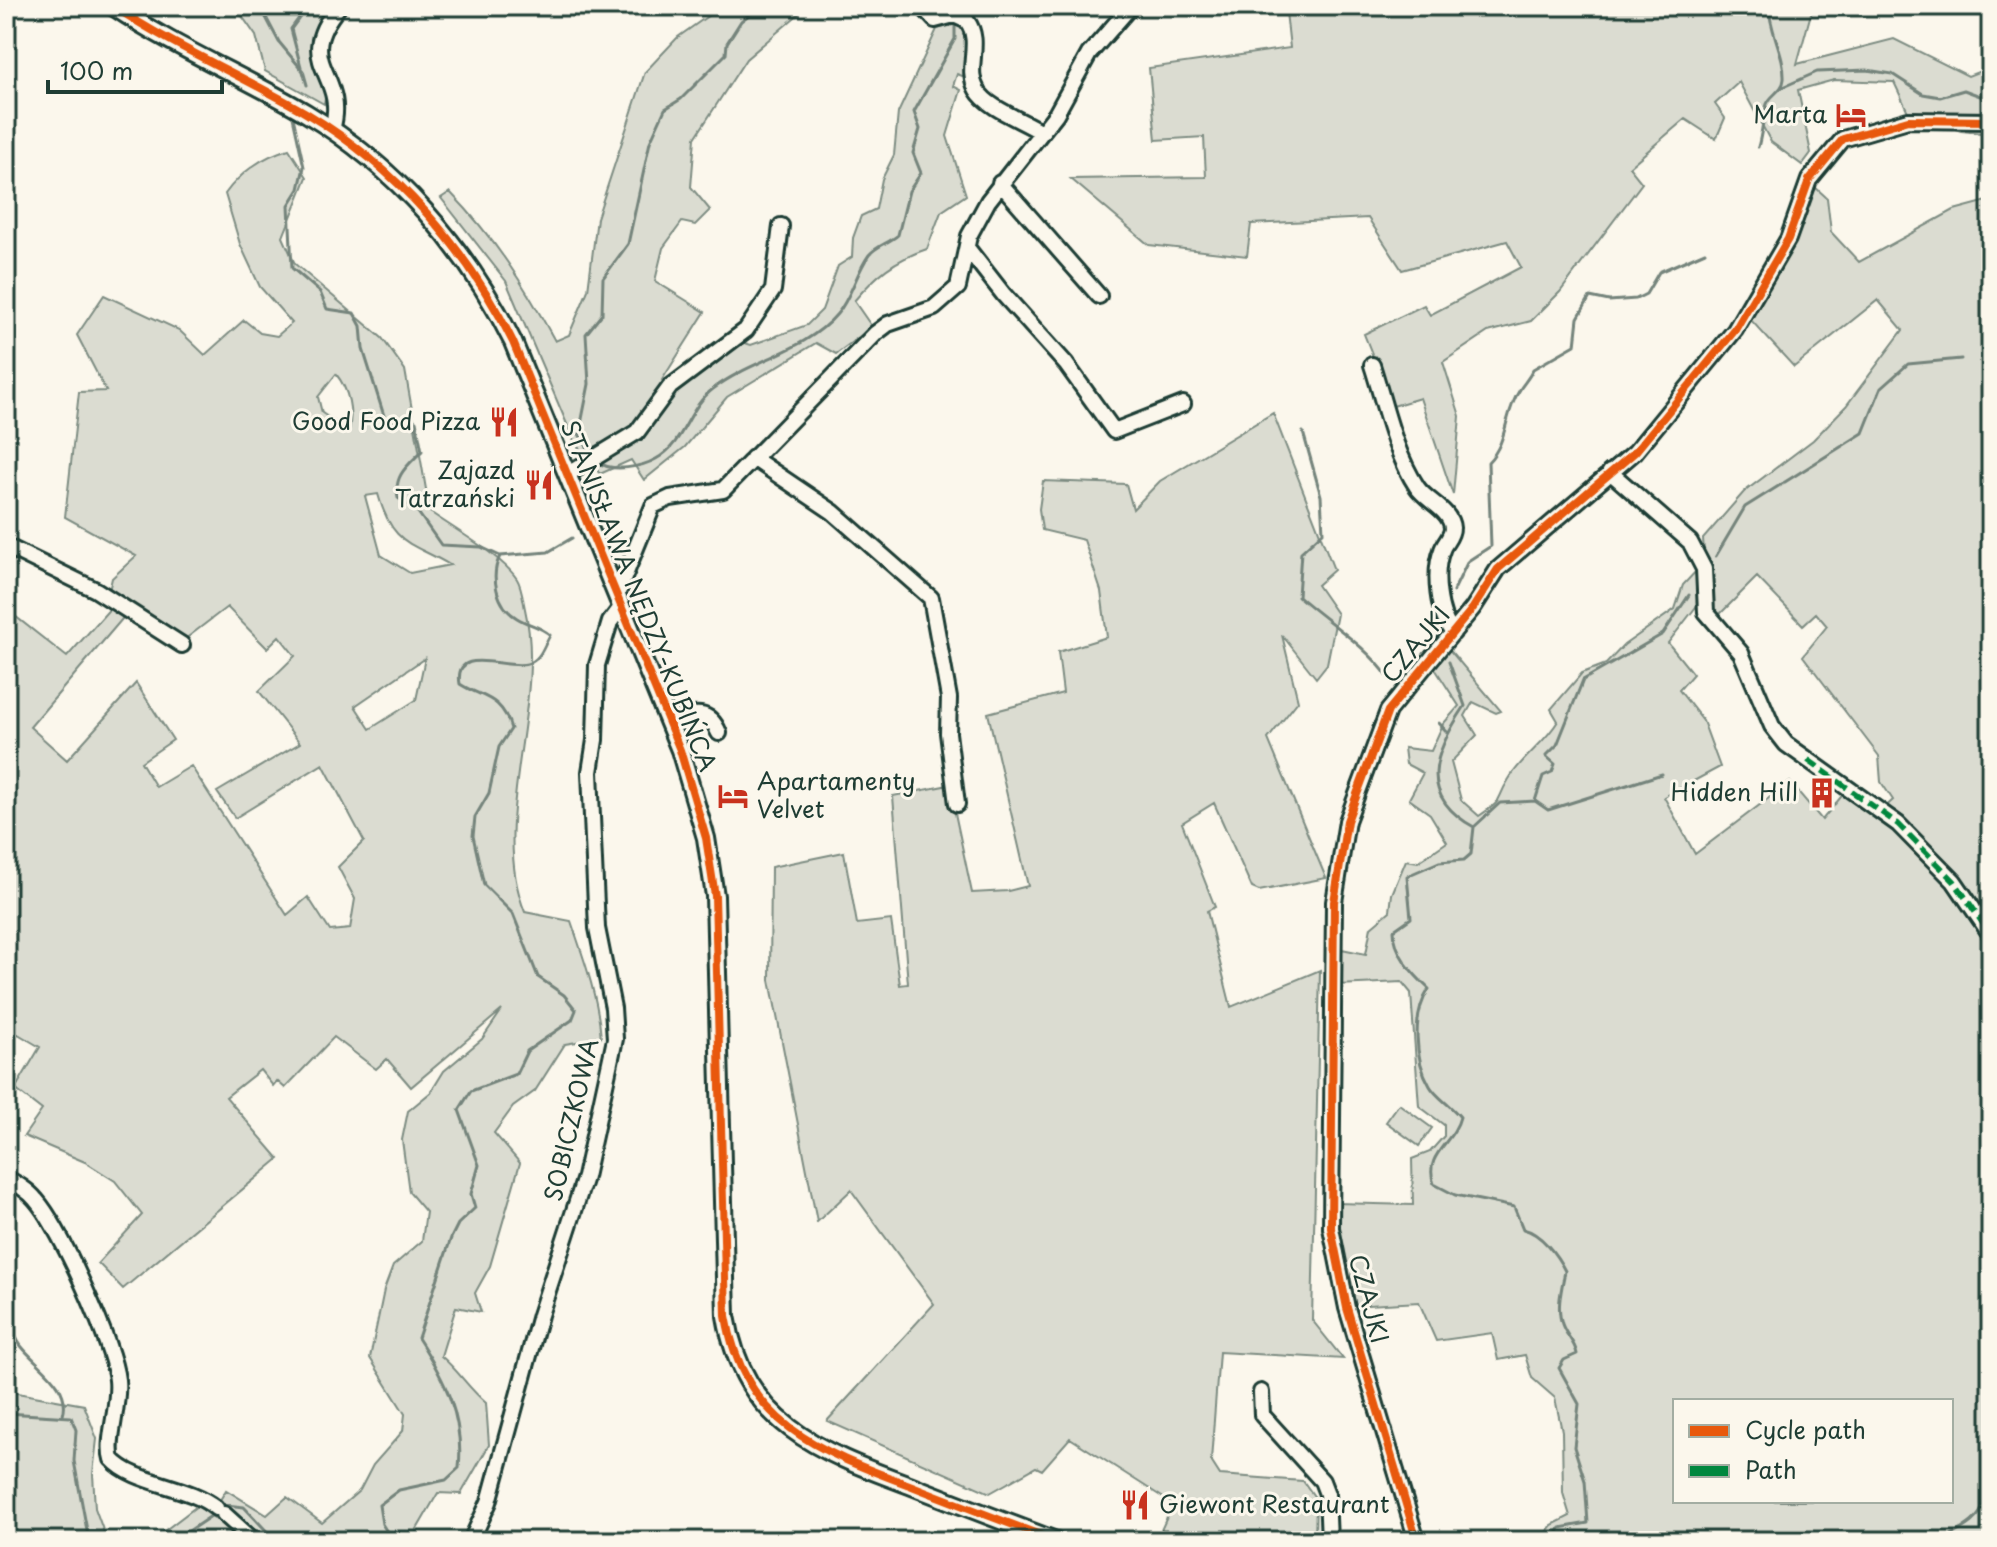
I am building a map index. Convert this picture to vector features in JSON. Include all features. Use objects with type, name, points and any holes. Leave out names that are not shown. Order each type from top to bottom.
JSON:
[{"type":"street","name":"STANISŁAWA NĘDZY-KUBIŃCA","points":[[113,6],[332,130],[414,199],[480,282],[518,353],[669,722],[699,806],[715,896],[726,1316],[744,1373],[779,1421],[815,1447],[1056,1541]]},
{"type":"street","points":[[332,130],[336,117],[335,98],[317,47],[325,22],[339,6]]},
{"type":"street","points":[[922,6],[935,20],[954,15],[967,21],[976,43],[972,74],[975,88],[991,103],[1041,132]]},
{"type":"street","points":[[957,804],[948,733],[949,698],[931,598],[833,512],[753,458],[876,333],[888,324],[934,308],[951,295],[963,278],[974,225],[1000,183],[1062,105],[1089,54],[1131,6]]},
{"type":"street","name":"CZAJKI","points":[[1417,1541],[1347,1308],[1331,1228],[1333,923],[1347,821],[1388,711],[1453,633],[1498,569],[1635,452],[1742,321],[1788,239],[1809,180],[1843,139],[1908,120],[1991,121]]},
{"type":"street","points":[[1000,183],[1099,296]]},
{"type":"street","points":[[568,474],[637,432],[670,387],[746,330],[773,290],[781,226]]},
{"type":"street","points":[[968,249],[1012,305],[1066,364],[1114,431],[1183,404]]},
{"type":"street","points":[[1372,365],[1408,473],[1425,499],[1450,520],[1450,535],[1440,556],[1440,593],[1441,614],[1453,633]]},
{"type":"street","name":"SOBICZKOWA","points":[[471,1541],[489,1502],[544,1303],[585,1177],[615,1039],[613,1008],[597,928],[590,772],[595,740],[597,665],[653,506],[670,498],[723,490],[753,458]]},
{"type":"street","points":[[1610,472],[1694,550],[1704,569],[1706,612],[1741,653],[1772,726],[1786,744],[1898,824],[1954,881],[1991,935]]},
{"type":"street","points":[[6,546],[96,590],[182,645]]},
{"type":"street","points":[[669,722],[700,713],[710,717],[719,733]]},
{"type":"street","points":[[6,1178],[29,1193],[45,1212],[108,1346],[118,1392],[110,1442],[112,1459],[129,1471],[198,1496],[254,1541]]},
{"type":"street","points":[[1261,1392],[1262,1415],[1322,1481],[1329,1507],[1329,1541]]},
{"type":"shaded area","points":[[235,6],[336,6],[318,60],[327,87],[324,104],[265,71],[256,36]]},
{"type":"shaded area","points":[[722,6],[808,6],[746,59],[695,138],[691,187],[710,210],[695,225],[682,222],[663,248],[655,281],[705,312],[662,380],[675,392],[739,341],[751,345],[807,325],[822,310],[838,266],[852,257],[853,238],[861,216],[876,209],[882,179],[894,155],[898,113],[937,29],[961,23],[966,36],[968,63],[965,77],[957,74],[953,86],[961,90],[947,136],[966,195],[941,212],[927,249],[886,269],[854,301],[872,327],[836,354],[816,343],[727,397],[685,447],[644,480],[631,460],[600,474],[575,443],[506,281],[441,198],[450,192],[495,244],[555,341],[569,335],[588,290],[597,218],[645,72],[678,37]]},
{"type":"shaded area","points":[[1139,6],[1813,6],[1797,64],[1894,39],[1968,76],[1991,67],[1991,134],[1961,131],[1909,114],[1894,82],[1834,80],[1798,90],[1811,153],[1802,165],[1771,142],[1739,82],[1715,104],[1725,118],[1716,139],[1685,119],[1629,167],[1642,183],[1560,292],[1531,321],[1488,332],[1443,362],[1460,416],[1453,495],[1420,398],[1393,406],[1364,334],[1424,305],[1430,315],[1521,267],[1507,241],[1402,270],[1368,218],[1251,224],[1247,256],[1149,245],[1071,179],[1206,177],[1204,137],[1156,140],[1149,68],[1290,48],[1286,12],[1135,11]]},
{"type":"shaded area","points":[[289,149],[307,177],[283,237],[295,264],[382,338],[405,370],[430,512],[500,561],[520,586],[530,645],[529,683],[512,839],[515,877],[525,912],[571,921],[594,993],[601,1038],[565,1044],[535,1091],[513,1107],[494,1133],[520,1163],[490,1266],[475,1293],[481,1312],[456,1307],[441,1356],[486,1403],[489,1445],[461,1494],[438,1493],[416,1531],[424,1541],[257,1541],[217,1505],[226,1490],[267,1515],[287,1497],[322,1523],[360,1490],[373,1465],[403,1431],[405,1414],[370,1358],[384,1290],[393,1266],[422,1241],[426,1212],[409,1192],[402,1140],[408,1111],[431,1092],[444,1071],[482,1039],[502,1010],[411,1087],[387,1059],[376,1069],[334,1037],[285,1088],[277,1081],[273,1086],[260,1070],[226,1097],[279,1159],[123,1289],[98,1263],[142,1215],[115,1181],[85,1162],[24,1136],[42,1110],[15,1089],[40,1047],[18,1034],[6,1036],[6,619],[11,613],[67,657],[113,605],[128,612],[30,727],[67,760],[136,683],[173,740],[141,762],[156,787],[191,766],[287,915],[308,897],[330,931],[350,929],[355,899],[338,867],[364,841],[323,764],[235,818],[217,792],[300,743],[259,691],[295,656],[279,636],[267,648],[227,607],[184,640],[109,591],[112,578],[136,556],[65,517],[79,392],[106,391],[77,335],[104,295],[179,330],[205,355],[244,320],[260,333],[277,336],[292,323],[260,287],[240,244],[225,194],[253,166]],"holes":[[[336,374],[349,401],[349,431],[322,413],[318,397]],[[378,494],[390,524],[404,540],[450,565],[410,573],[381,555],[365,496]],[[425,658],[416,700],[370,729],[355,706]]]},
{"type":"shaded area","points":[[1815,187],[1827,198],[1831,232],[1859,262],[1954,210],[1991,200],[1991,1541],[1539,1541],[1552,1525],[1570,1516],[1563,1493],[1562,1431],[1555,1398],[1532,1378],[1525,1355],[1498,1360],[1492,1333],[1436,1341],[1419,1302],[1351,1306],[1339,1250],[1337,1203],[1413,1205],[1412,1159],[1430,1152],[1444,1136],[1444,1125],[1419,1106],[1411,993],[1402,982],[1338,985],[1337,948],[1366,954],[1371,927],[1390,911],[1392,894],[1406,860],[1418,862],[1447,842],[1430,814],[1409,799],[1423,773],[1406,764],[1404,748],[1431,751],[1443,724],[1459,706],[1432,664],[1448,648],[1501,711],[1496,713],[1473,702],[1465,716],[1477,735],[1451,762],[1461,800],[1479,816],[1496,803],[1514,771],[1553,729],[1558,721],[1551,709],[1582,673],[1606,664],[1624,645],[1675,609],[1683,585],[1698,569],[1699,603],[1668,643],[1693,674],[1679,690],[1703,721],[1720,767],[1664,797],[1695,854],[1790,782],[1822,820],[1850,786],[1880,812],[1893,800],[1881,782],[1879,756],[1803,656],[1827,626],[1816,613],[1803,625],[1757,577],[1717,617],[1708,600],[1703,539],[1744,492],[1813,440],[1846,406],[1903,330],[1878,300],[1794,367],[1748,317],[1782,263]]},
{"type":"shaded area","points":[[1273,413],[1334,570],[1317,585],[1337,614],[1327,664],[1316,678],[1282,635],[1298,701],[1268,739],[1326,878],[1259,891],[1252,888],[1214,803],[1182,823],[1215,907],[1207,911],[1231,1007],[1320,970],[1312,1320],[1343,1359],[1219,1352],[1211,1461],[1220,1475],[1303,1481],[1316,1499],[1315,1541],[1156,1541],[1173,1504],[1070,1438],[1042,1470],[1036,1467],[990,1493],[827,1421],[934,1304],[851,1190],[817,1222],[770,980],[771,867],[844,852],[857,924],[891,920],[900,985],[908,984],[893,796],[949,785],[972,893],[1008,891],[1028,886],[988,713],[1063,693],[1058,652],[1107,637],[1101,591],[1084,540],[1042,530],[1039,509],[1043,481],[1126,484],[1133,509],[1160,481]]},
{"type":"shaded area","points":[[1399,1104],[1432,1128],[1419,1146],[1386,1122]]},
{"type":"shaded area","points":[[6,1391],[84,1405],[97,1439],[93,1474],[95,1508],[107,1541],[6,1541]]},
{"type":"shaded area","points":[[197,1506],[247,1541],[151,1541]]},
{"type":"waterway","points":[[260,6],[279,42],[303,71],[307,85]]},
{"type":"waterway","points":[[301,67],[291,29],[308,6]]},
{"type":"waterway","points":[[591,453],[579,434],[589,384],[586,334],[602,314],[603,278],[628,244],[650,142],[665,109],[681,99],[726,54],[727,43],[741,21],[760,6]]},
{"type":"waterway","points":[[1758,147],[1767,104],[1784,79],[1769,6]]},
{"type":"waterway","points":[[598,462],[627,468],[656,459],[673,444],[697,406],[713,389],[810,337],[837,314],[869,255],[898,235],[909,191],[921,173],[913,153],[920,129],[914,112],[955,39],[955,20]]},
{"type":"waterway","points":[[1781,88],[1817,72],[1867,70],[1892,74],[1923,94],[1940,97],[1964,90],[1991,100]]},
{"type":"waterway","points":[[293,117],[304,167],[299,189],[289,205],[292,268],[320,292],[327,309],[354,313],[361,326],[363,349],[385,419],[394,422],[405,416],[416,421],[422,451],[399,477],[398,498],[417,511],[441,545],[481,547],[500,556],[495,581],[504,606],[517,618],[550,635],[532,662],[518,665],[473,662],[465,665],[460,672],[460,684],[496,704],[511,729],[499,747],[489,793],[475,817],[473,836],[484,885],[513,914],[538,977],[564,995],[576,1010],[572,1020],[527,1051],[516,1074],[471,1091],[459,1110],[479,1165],[471,1194],[475,1208],[458,1224],[451,1238],[418,1338],[450,1400],[458,1432],[459,1468],[446,1480],[399,1490],[379,1505],[382,1524],[393,1541]]},
{"type":"waterway","points":[[1453,592],[1468,561],[1491,546],[1488,462],[1499,446],[1514,400],[1533,369],[1575,345],[1578,318],[1590,297],[1609,301],[1636,299],[1646,294],[1659,272],[1705,252]]},
{"type":"waterway","points":[[1716,556],[1745,507],[1863,433],[1881,388],[1908,364],[1961,359]]},
{"type":"waterway","points":[[1303,432],[1321,496],[1323,532],[1301,552],[1298,596],[1358,645],[1388,677]]},
{"type":"waterway","points":[[500,556],[548,552],[572,538]]},
{"type":"waterway","points":[[1474,827],[1500,803],[1535,801],[1543,776],[1552,772],[1555,764],[1546,756],[1557,745],[1583,680],[1663,634],[1689,595]]},
{"type":"waterway","points":[[1449,662],[1465,706],[1439,756],[1437,787],[1456,814],[1474,827],[1471,854],[1464,860],[1439,862],[1407,876],[1411,918],[1394,930],[1395,939],[1406,963],[1429,989],[1420,1011],[1417,1037],[1425,1075],[1433,1090],[1460,1117],[1436,1156],[1432,1174],[1434,1184],[1455,1195],[1514,1207],[1523,1229],[1542,1240],[1565,1271],[1560,1318],[1577,1354],[1564,1360],[1559,1368],[1579,1404],[1574,1447],[1585,1481],[1588,1523],[1560,1528],[1554,1541]]},
{"type":"waterway","points":[[1439,723],[1447,732]]},
{"type":"waterway","points":[[1535,801],[1548,810],[1662,774]]},
{"type":"waterway","points":[[6,1320],[22,1347],[58,1386],[64,1405],[63,1415]]},
{"type":"waterway","points":[[6,1413],[71,1417],[76,1430],[74,1461],[89,1541]]},
{"type":"waterway","points":[[1941,1541],[1978,1516],[1991,1478]]},
{"type":"waterway","points":[[220,1509],[226,1505],[244,1507],[276,1541]]},
{"type":"waterway","points":[[174,1541],[214,1514]]},
{"type":"marked path","points":[[1808,760],[1898,824],[1954,881],[1991,935]]},
{"type":"cycle path","points":[[113,6],[160,35],[306,113],[370,158],[399,184],[451,242],[495,307],[513,342],[680,750],[706,838],[715,896],[726,1316],[735,1353],[750,1384],[769,1409],[818,1446],[879,1473],[1056,1541]]},
{"type":"cycle path","points":[[1417,1541],[1347,1308],[1331,1228],[1334,902],[1347,821],[1388,711],[1473,608],[1498,569],[1635,452],[1735,330],[1788,239],[1809,180],[1843,139],[1908,120],[1991,121]]},
{"type":"place","name":"Marta","points":[[1851,115]]},
{"type":"place","name":"Good Food Pizza","points":[[504,422]]},
{"type":"place","name":"Zajazd Tatrzański","points":[[539,485]]},
{"type":"place","name":"Hidden Hill","points":[[1822,793]]},
{"type":"place","name":"Apartamenty Velvet","points":[[733,796]]},
{"type":"place","name":"Giewont Restaurant","points":[[1135,1505]]}]
